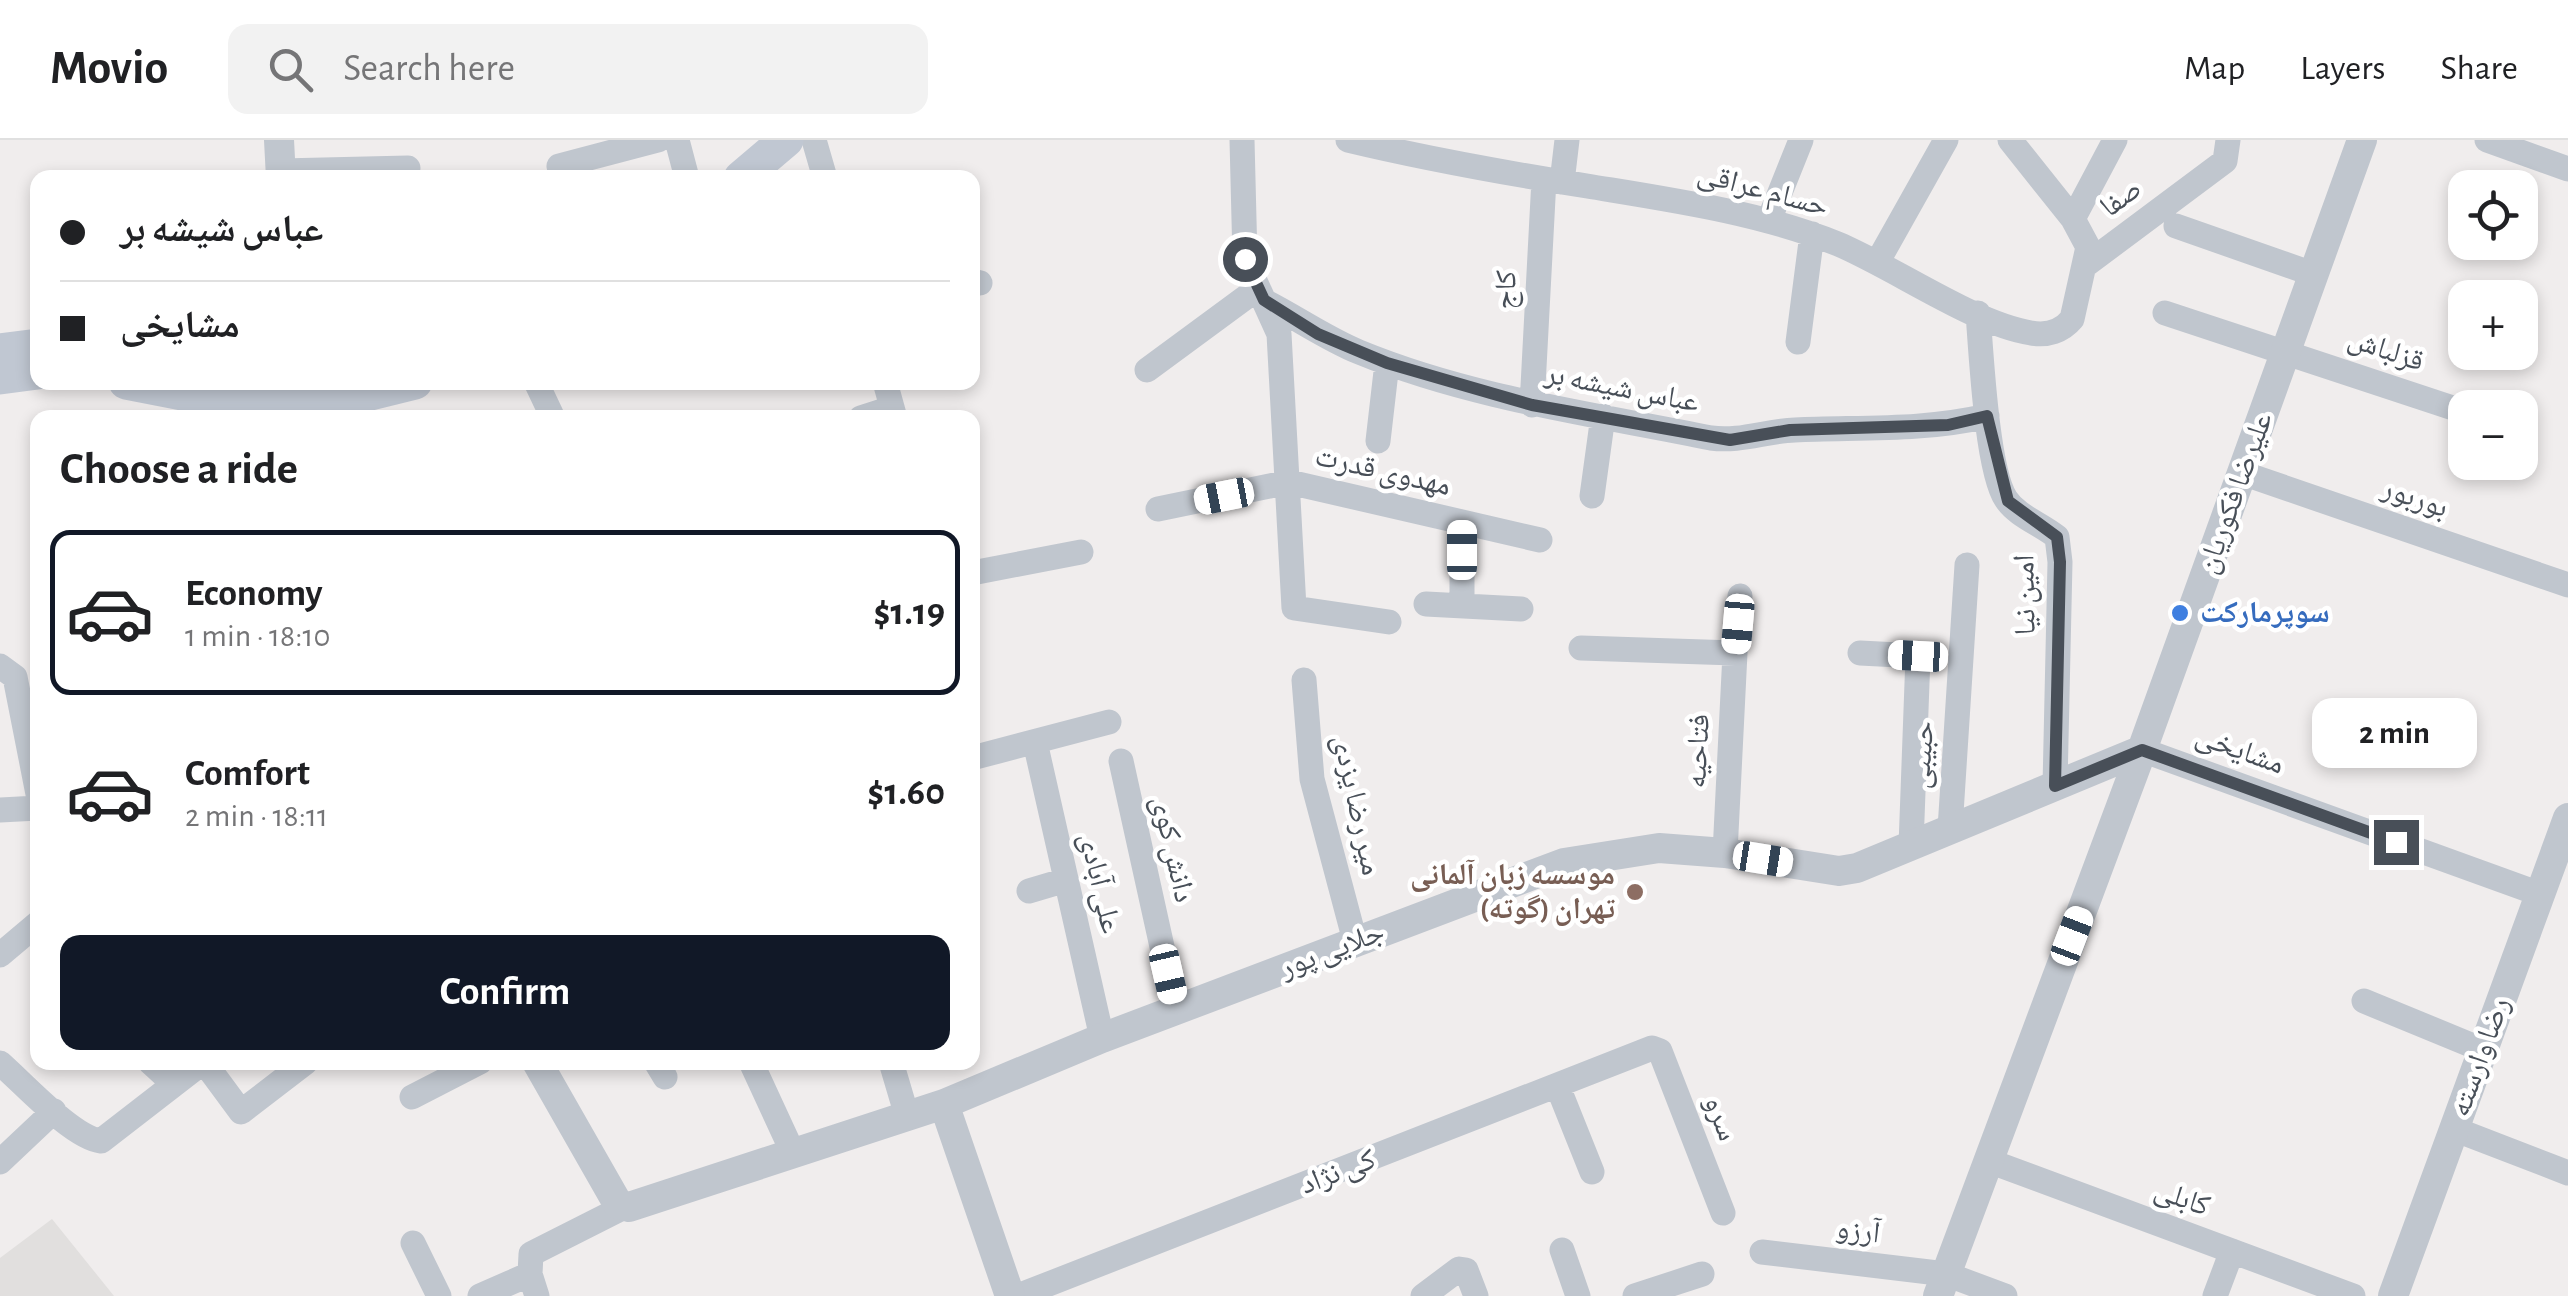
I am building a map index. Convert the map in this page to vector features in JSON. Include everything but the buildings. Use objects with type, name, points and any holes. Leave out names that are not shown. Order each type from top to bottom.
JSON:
[{"type":"main road","points":[[750,170],[786,140]]},
{"type":"main road","points":[[0,351],[30,347]]},
{"type":"main road","points":[[0,376],[30,373]]},
{"type":"main road","points":[[204,390],[318,406],[383,390]]},
{"type":"street","points":[[279,140],[281,170]]},
{"type":"street","points":[[559,166],[658,140]]},
{"type":"street","points":[[677,140],[684,170]]},
{"type":"street","points":[[814,140],[822,170]]},
{"type":"street","points":[[1242,140],[1245,259],[1279,334],[1294,608],[1389,622]]},
{"type":"street","name":"حسام عراقی","points":[[1348,140],[1768,220],[1878,261],[1978,313],[2027,333],[2042,334],[2066,326],[2086,264]]},
{"type":"street","name":"کاج","points":[[1532,405],[1553,180],[1567,140]]},
{"type":"street","points":[[1768,220],[1801,140]]},
{"type":"street","points":[[1878,261],[1946,140]]},
{"type":"street","points":[[2010,140],[2073,218],[2088,247],[2086,264]]},
{"type":"street","points":[[2073,218],[2115,140]]},
{"type":"street","name":"صفا","points":[[2086,264],[2225,160],[2228,140]]},
{"type":"street","name":"علیرضا فکوریان","points":[[1942,1285],[2142,750],[2362,140]]},
{"type":"street","points":[[2487,140],[2568,169]]},
{"type":"street","points":[[366,170],[408,168]]},
{"type":"street","points":[[2176,226],[2314,274]]},
{"type":"street","points":[[1798,342],[1812,234]]},
{"type":"street","points":[[1147,370],[1260,295]]},
{"type":"street","name":"عباس شیشه بر","points":[[1260,295],[1318,334],[1387,363],[1532,405],[1730,440],[1790,430],[1948,425],[1987,416]]},
{"type":"street","name":"امین نیا","points":[[1978,313],[1987,416],[2008,501],[2057,537],[2060,562],[2055,786]]},
{"type":"street","name":"قزلباش","points":[[2165,313],[2286,349],[2448,406]]},
{"type":"street","points":[[1378,441],[1387,363]]},
{"type":"street","points":[[1592,496],[1602,416]]},
{"type":"street","name":"بوربور","points":[[2242,473],[2568,585]]},
{"type":"street","points":[[1158,509],[1289,482]]},
{"type":"street","name":"مهدوی قدرت","points":[[1289,482],[1540,540]]},
{"type":"street","name":"مهدوی قدرت","points":[[1462,522],[1462,606]]},
{"type":"street","points":[[980,571],[1081,552]]},
{"type":"street","name":"حبیبی","points":[[1950,830],[1967,565]]},
{"type":"street","name":"فتاحیه","points":[[1725,853],[1740,596]]},
{"type":"street","points":[[1426,604],[1521,609]]},
{"type":"street","points":[[1581,648],[1735,653]]},
{"type":"street","points":[[1860,653],[1918,656],[1910,846]]},
{"type":"street","points":[[0,666],[16,677],[30,751]]},
{"type":"street","name":"میر رضا یزدی","points":[[1304,680],[1312,780],[1355,942]]},
{"type":"street","points":[[980,756],[1110,722]]},
{"type":"street","name":"علی آبادی","points":[[1034,742],[1102,1038]]},
{"type":"street","name":"جلایی پور","points":[[634,1205],[944,1104],[1102,1038],[1564,862],[1659,848],[1725,853],[1839,871],[1872,864],[2142,750]]},
{"type":"street","name":"مشایخی","points":[[2142,750],[2540,894]]},
{"type":"street","name":"دانش کوی","points":[[1120,762],[1176,1010]]},
{"type":"street","points":[[0,810],[30,808]]},
{"type":"street","name":"رضا وارسته","points":[[2393,1296],[2568,818]]},
{"type":"street","points":[[1029,891],[1066,880]]},
{"type":"street","points":[[0,956],[30,930]]},
{"type":"street","points":[[2364,1001],[2483,1050]]},
{"type":"street","name":"کی نژاد","points":[[1018,1296],[1657,1048]]},
{"type":"street","name":"سرو","points":[[1657,1048],[1722,1213]]},
{"type":"street","points":[[0,1062],[92,1140],[102,1141],[196,1070]]},
{"type":"street","points":[[159,1070],[174,1084]]},
{"type":"street","points":[[205,1070],[241,1112],[296,1070]]},
{"type":"street","points":[[412,1097],[464,1070]]},
{"type":"street","points":[[480,1296],[533,1285],[531,1254],[634,1205],[542,1070]]},
{"type":"street","points":[[755,1070],[793,1154]]},
{"type":"street","points":[[893,1070],[907,1116]]},
{"type":"street","points":[[1558,1087],[1592,1172]]},
{"type":"street","points":[[944,1104],[1010,1296]]},
{"type":"street","points":[[0,1162],[54,1110]]},
{"type":"street","points":[[2454,1129],[2568,1173]]},
{"type":"street","name":"کابلی","points":[[1989,1161],[2353,1296]]},
{"type":"street","points":[[413,1243],[439,1296]]},
{"type":"street","points":[[1562,1250],[1578,1296]]},
{"type":"street","points":[[2216,1296],[2232,1251]]},
{"type":"street","name":"آرزو","points":[[1762,1252],[2005,1296]]},
{"type":"street","points":[[1423,1296],[1458,1269],[1466,1270],[1476,1296]]},
{"type":"street","points":[[1635,1296],[1702,1274]]},
{"type":"shaded area","points":[[52,1219],[114,1296],[0,1296],[0,1258]]},
{"type":"place","name":"سوپرمارکت","points":[[2180,613]]},
{"type":"place","name":"موسسه زبان آلمانی تهران (گوته)","points":[[1635,892]]},
{"type":"route","points":[[1245,259],[1247,272],[1264,300],[1318,334],[1387,363],[1532,405],[1730,440],[1790,430],[1948,425],[1987,416],[2008,501],[2057,537],[2060,562],[2055,786],[2142,750],[2396,842]]}]
